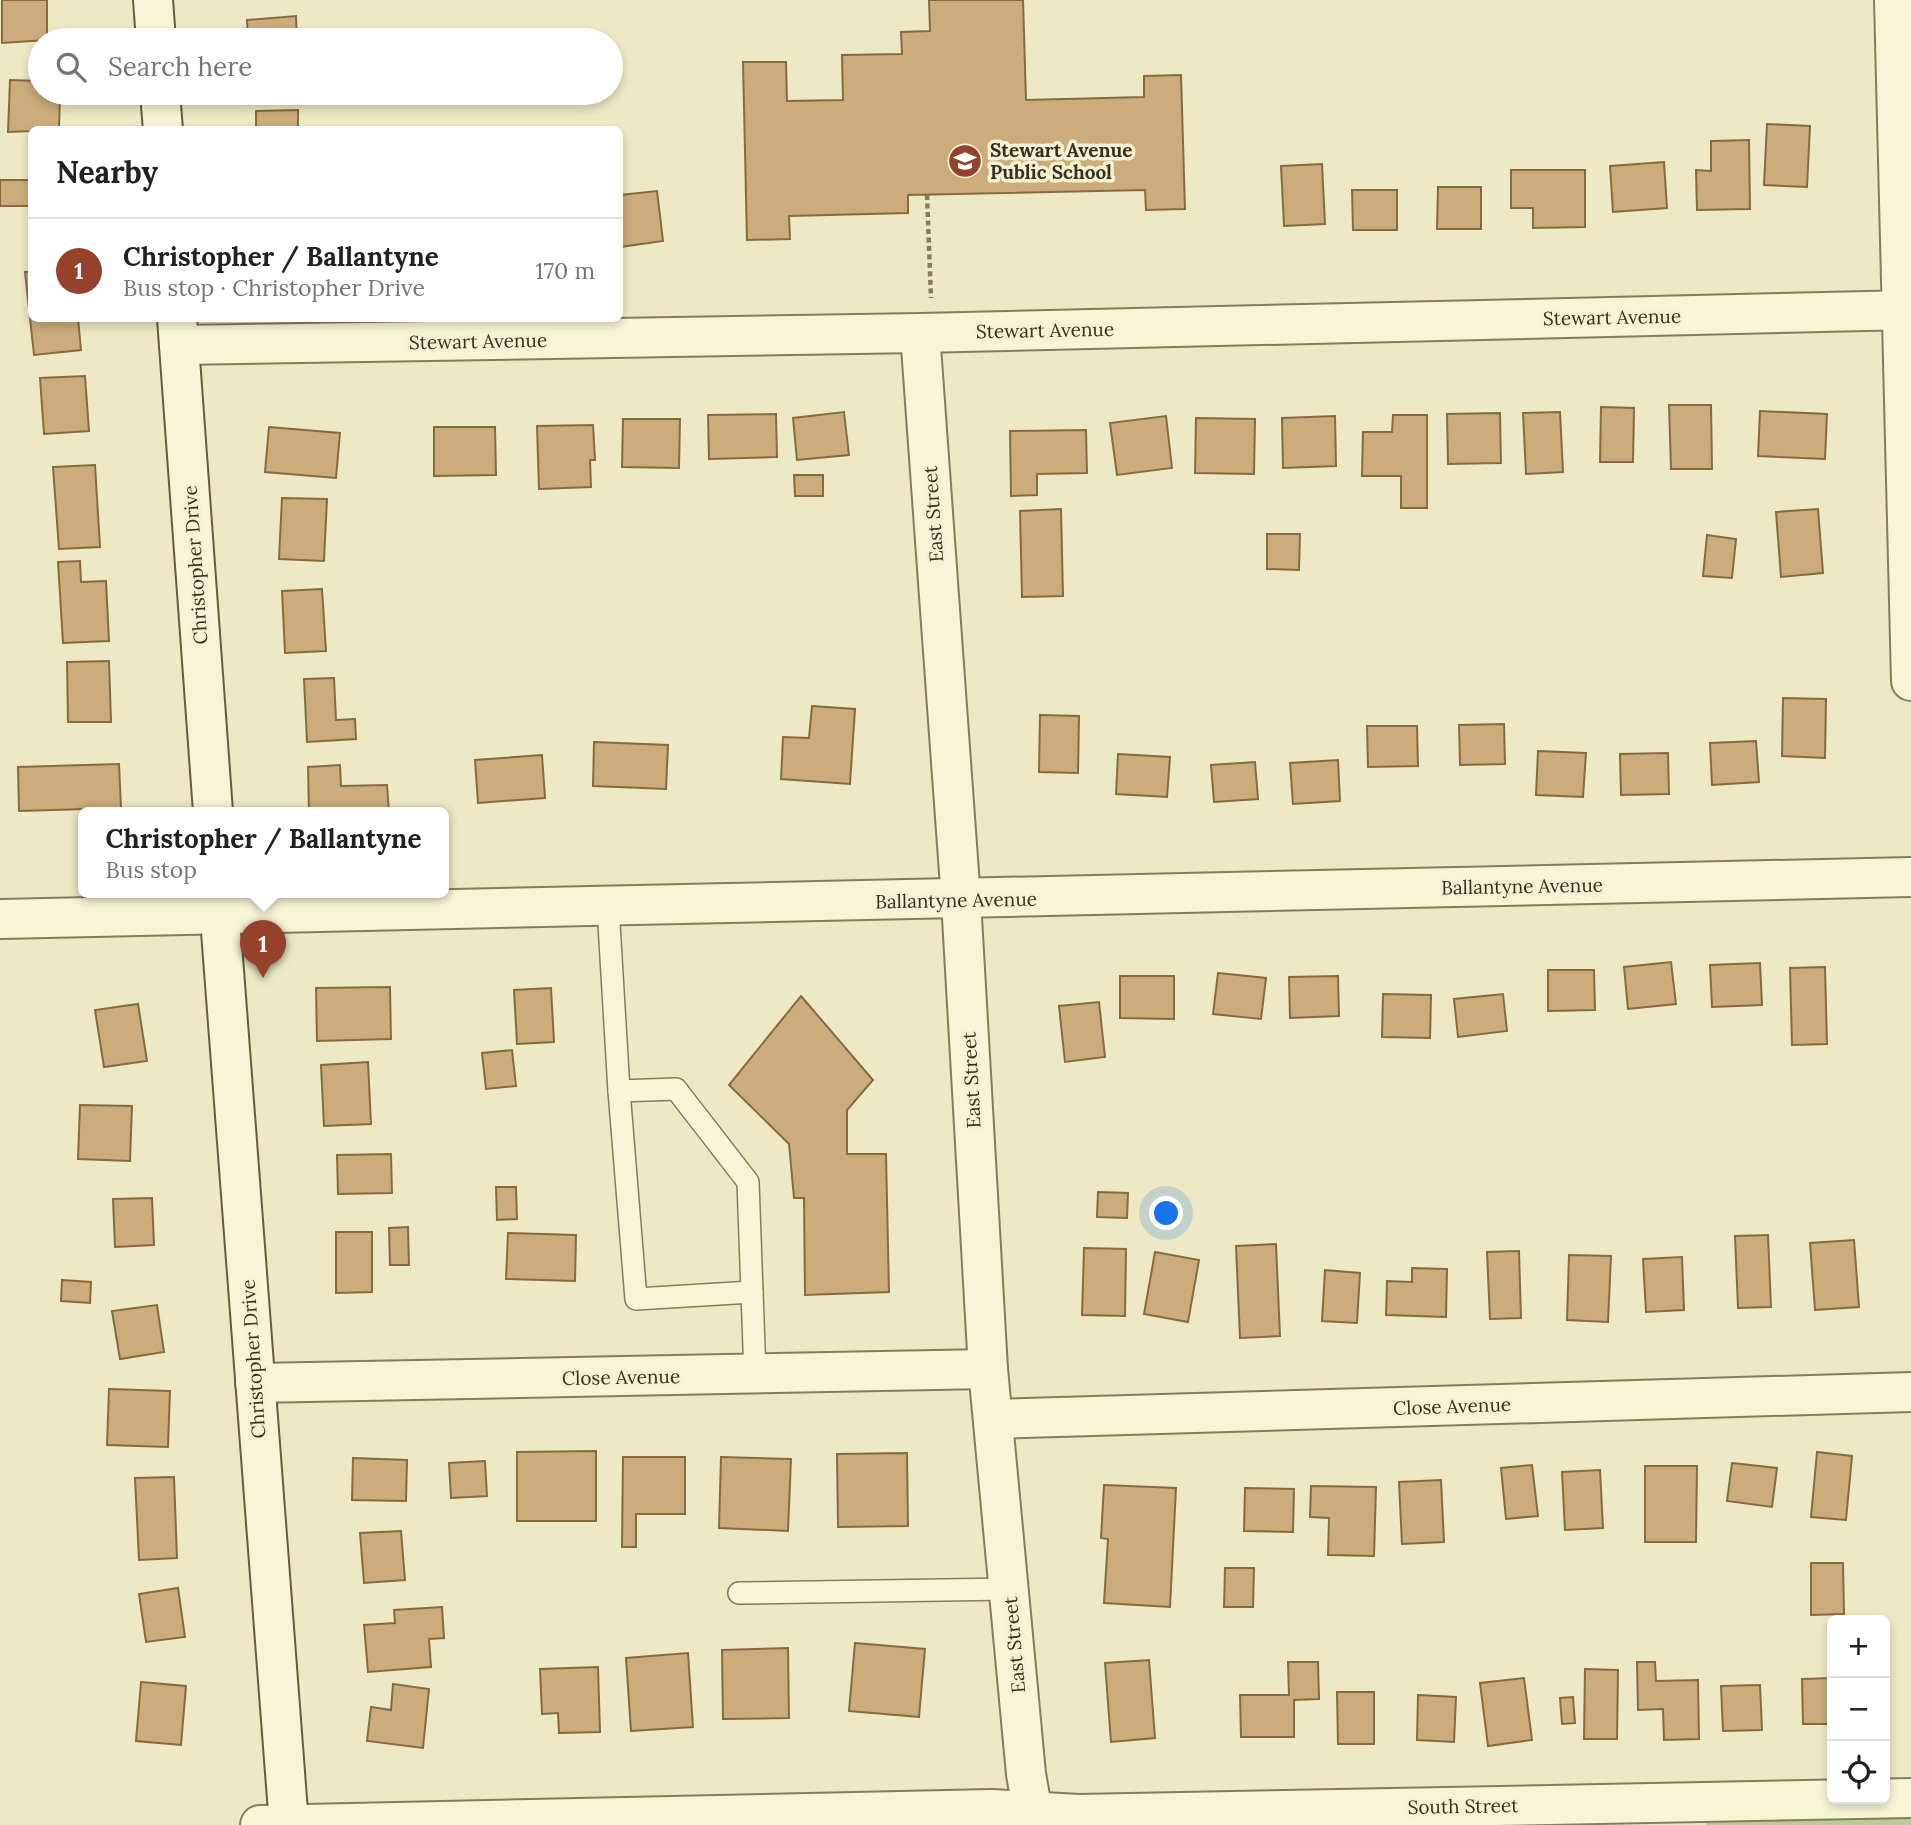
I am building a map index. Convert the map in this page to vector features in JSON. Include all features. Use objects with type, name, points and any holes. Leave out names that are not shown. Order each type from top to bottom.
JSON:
[{"type":"street","points":[[153,0],[155,28]]},
{"type":"street","points":[[1894,0],[1907,311],[1911,681]]},
{"type":"street","points":[[161,105],[163,126]]},
{"type":"street","name":"Stewart Avenue","points":[[178,332],[926,316],[1907,311]]},
{"type":"street","name":"East Street","points":[[926,316],[988,1369],[1026,1774],[1034,1819]]},
{"type":"street","name":"Christopher Drive","points":[[178,332],[213,807]]},
{"type":"street","name":"Ballantyne Avenue","points":[[0,919],[219,903],[608,907],[1911,877]]},
{"type":"street","name":"Christopher Drive","points":[[219,903],[255,1382],[279,1825]]},
{"type":"street","name":"Close Avenue","points":[[255,1382],[988,1369]]},
{"type":"street","name":"Close Avenue","points":[[993,1419],[1911,1392]]},
{"type":"street","name":"South Street","points":[[279,1825],[992,1809],[1034,1819],[1487,1816],[1911,1798]]},
{"type":"lane","points":[[608,907],[619,1091],[636,1299],[752,1292]]},
{"type":"lane","points":[[619,1091],[676,1089],[748,1182],[755,1375]]},
{"type":"lane","points":[[739,1592],[1009,1589]]},
{"type":"path","points":[[926,316],[927,195]]},
{"type":"green space","points":[[1911,1817],[1911,1825],[1706,1825],[1706,1821]]},
{"type":"building","points":[[2,0],[47,0],[47,28],[28,28],[28,41],[2,43]]},
{"type":"building","points":[[929,0],[1023,0],[1026,100],[1144,97],[1144,76],[1181,75],[1185,209],[1146,210],[1145,190],[908,195],[908,213],[789,216],[790,239],[747,240],[743,62],[786,62],[787,101],[843,100],[842,55],[902,54],[901,32],[930,31]]},
{"type":"building","points":[[296,16],[296,28],[247,28],[247,20]]},
{"type":"building","points":[[10,80],[28,81],[28,105],[60,105],[59,126],[28,126],[28,131],[8,132]]},
{"type":"building","points":[[298,110],[298,126],[256,126],[256,111]]},
{"type":"building","points":[[1767,124],[1810,126],[1807,187],[1764,185]]},
{"type":"building","points":[[1749,140],[1750,209],[1697,210],[1696,170],[1711,171],[1711,141]]},
{"type":"building","points":[[1664,162],[1667,208],[1613,212],[1610,166]]},
{"type":"building","points":[[1322,164],[1325,224],[1284,226],[1281,166]]},
{"type":"building","points":[[1511,170],[1585,170],[1585,227],[1533,228],[1533,208],[1511,208]]},
{"type":"building","points":[[0,180],[28,180],[28,206],[0,206]]},
{"type":"building","points":[[1438,187],[1481,187],[1481,229],[1437,229]]},
{"type":"building","points":[[1352,190],[1397,190],[1397,230],[1353,230]]},
{"type":"building","points":[[657,191],[663,241],[623,247],[623,195]]},
{"type":"building","points":[[25,272],[28,272],[28,300]]},
{"type":"building","points":[[30,322],[78,322],[81,350],[34,355]]},
{"type":"building","points":[[85,376],[89,431],[44,434],[40,378]]},
{"type":"building","points":[[1669,405],[1711,405],[1712,469],[1671,469]]},
{"type":"building","points":[[1601,407],[1634,408],[1633,462],[1600,462]]},
{"type":"building","points":[[1760,411],[1827,414],[1825,459],[1758,456]]},
{"type":"building","points":[[844,412],[849,455],[797,460],[793,418]]},
{"type":"building","points":[[1560,412],[1563,472],[1526,474],[1523,413]]},
{"type":"building","points":[[1500,413],[1501,463],[1448,464],[1447,414]]},
{"type":"building","points":[[776,414],[777,457],[709,459],[708,415]]},
{"type":"building","points":[[1393,415],[1427,415],[1427,508],[1401,508],[1401,476],[1362,476],[1363,432],[1392,432]]},
{"type":"building","points":[[1166,416],[1172,468],[1117,475],[1110,423]]},
{"type":"building","points":[[1335,416],[1336,466],[1283,468],[1282,418]]},
{"type":"building","points":[[1196,418],[1255,419],[1254,474],[1195,473]]},
{"type":"building","points":[[623,419],[680,419],[679,468],[622,467]]},
{"type":"building","points":[[593,425],[595,460],[590,460],[591,487],[539,489],[537,426]]},
{"type":"building","points":[[269,427],[340,433],[336,478],[265,472]]},
{"type":"building","points":[[434,427],[495,427],[496,475],[434,476]]},
{"type":"building","points":[[1086,430],[1087,473],[1037,474],[1037,495],[1011,496],[1010,431]]},
{"type":"building","points":[[95,465],[100,547],[59,549],[53,467]]},
{"type":"building","points":[[794,475],[823,475],[823,496],[795,496]]},
{"type":"building","points":[[282,498],[327,499],[324,561],[279,559]]},
{"type":"building","points":[[1061,509],[1063,596],[1022,597],[1020,511]]},
{"type":"building","points":[[1818,509],[1823,573],[1781,577],[1776,512]]},
{"type":"building","points":[[1267,534],[1300,534],[1299,570],[1267,569]]},
{"type":"building","points":[[1707,535],[1736,539],[1732,578],[1703,576]]},
{"type":"building","points":[[80,561],[81,582],[106,581],[109,641],[63,643],[58,562]]},
{"type":"building","points":[[322,589],[326,651],[285,653],[282,591]]},
{"type":"building","points":[[109,661],[111,722],[68,722],[67,662]]},
{"type":"building","points":[[334,678],[336,720],[355,719],[356,739],[307,742],[304,679]]},
{"type":"building","points":[[1783,698],[1826,699],[1825,758],[1782,756]]},
{"type":"building","points":[[812,706],[855,709],[850,784],[781,779],[783,737],[809,738]]},
{"type":"building","points":[[1040,715],[1079,716],[1078,773],[1039,772]]},
{"type":"building","points":[[1504,724],[1505,764],[1460,765],[1459,725]]},
{"type":"building","points":[[1367,726],[1417,726],[1418,766],[1368,767]]},
{"type":"building","points":[[1756,741],[1759,782],[1712,785],[1710,743]]},
{"type":"building","points":[[594,742],[668,745],[666,789],[593,786]]},
{"type":"building","points":[[1538,751],[1586,753],[1583,797],[1536,795]]},
{"type":"building","points":[[1668,753],[1669,794],[1621,795],[1620,754]]},
{"type":"building","points":[[1118,754],[1170,757],[1167,797],[1116,794]]},
{"type":"building","points":[[542,755],[545,798],[478,803],[475,760]]},
{"type":"building","points":[[1338,760],[1340,801],[1293,804],[1290,763]]},
{"type":"building","points":[[1255,762],[1258,799],[1214,802],[1211,765]]},
{"type":"building","points":[[119,764],[121,807],[19,811],[18,767]]},
{"type":"building","points":[[340,765],[341,786],[387,785],[389,807],[309,807],[308,767]]},
{"type":"building","points":[[1671,962],[1676,1004],[1628,1009],[1624,967]]},
{"type":"building","points":[[1760,963],[1762,1005],[1712,1007],[1710,965]]},
{"type":"building","points":[[1825,967],[1827,1044],[1792,1045],[1790,968]]},
{"type":"building","points":[[1548,970],[1594,970],[1595,1010],[1548,1011]]},
{"type":"building","points":[[1218,973],[1266,978],[1261,1019],[1213,1014]]},
{"type":"building","points":[[1120,976],[1174,976],[1174,1019],[1120,1018]]},
{"type":"building","points":[[1338,976],[1339,1016],[1290,1018],[1289,977]]},
{"type":"building","points":[[390,987],[391,1039],[317,1041],[316,988]]},
{"type":"building","points":[[551,988],[554,1042],[517,1044],[514,990]]},
{"type":"building","points":[[1383,994],[1431,995],[1430,1038],[1382,1037]]},
{"type":"building","points":[[1503,994],[1507,1031],[1458,1037],[1454,999]]},
{"type":"building","points":[[801,996],[873,1080],[847,1110],[847,1154],[886,1154],[889,1292],[805,1295],[804,1198],[794,1198],[789,1144],[729,1085]]},
{"type":"building","points":[[1099,1002],[1105,1057],[1065,1062],[1059,1006]]},
{"type":"building","points":[[138,1004],[147,1061],[104,1067],[95,1010]]},
{"type":"building","points":[[512,1050],[516,1086],[486,1089],[482,1053]]},
{"type":"building","points":[[368,1062],[371,1124],[324,1126],[321,1065]]},
{"type":"building","points":[[80,1105],[132,1106],[130,1161],[78,1159]]},
{"type":"building","points":[[391,1154],[392,1193],[338,1194],[337,1155]]},
{"type":"building","points":[[496,1187],[516,1187],[517,1219],[497,1220]]},
{"type":"building","points":[[1098,1192],[1128,1193],[1127,1218],[1097,1217]]},
{"type":"building","points":[[152,1198],[154,1245],[115,1247],[113,1199]]},
{"type":"building","points":[[408,1227],[409,1265],[390,1265],[389,1228]]},
{"type":"building","points":[[336,1232],[372,1232],[372,1292],[336,1293]]},
{"type":"building","points":[[508,1233],[576,1235],[575,1281],[506,1279]]},
{"type":"building","points":[[1768,1235],[1771,1307],[1738,1308],[1735,1236]]},
{"type":"building","points":[[1854,1240],[1859,1307],[1815,1310],[1810,1243]]},
{"type":"building","points":[[1276,1244],[1280,1336],[1240,1338],[1236,1246]]},
{"type":"building","points":[[1084,1248],[1126,1249],[1125,1316],[1082,1315]]},
{"type":"building","points":[[1519,1251],[1521,1318],[1490,1319],[1487,1252]]},
{"type":"building","points":[[1155,1252],[1199,1260],[1188,1322],[1144,1314]]},
{"type":"building","points":[[1569,1255],[1611,1256],[1608,1322],[1567,1320]]},
{"type":"building","points":[[1682,1257],[1684,1310],[1646,1312],[1643,1259]]},
{"type":"building","points":[[1412,1268],[1447,1269],[1446,1317],[1386,1315],[1387,1281],[1412,1282]]},
{"type":"building","points":[[1325,1270],[1360,1273],[1357,1323],[1322,1321]]},
{"type":"building","points":[[62,1280],[91,1282],[90,1303],[61,1301]]},
{"type":"building","points":[[157,1305],[164,1352],[120,1359],[112,1311]]},
{"type":"building","points":[[109,1389],[170,1391],[168,1447],[107,1445]]},
{"type":"building","points":[[596,1451],[596,1521],[517,1521],[517,1452]]},
{"type":"building","points":[[1817,1452],[1852,1456],[1846,1520],[1811,1517]]},
{"type":"building","points":[[907,1453],[908,1526],[838,1527],[837,1454]]},
{"type":"building","points":[[623,1457],[685,1457],[685,1514],[636,1514],[636,1547],[622,1547]]},
{"type":"building","points":[[721,1457],[791,1459],[788,1531],[719,1528]]},
{"type":"building","points":[[353,1458],[407,1460],[406,1501],[352,1500]]},
{"type":"building","points":[[485,1461],[487,1496],[451,1498],[449,1463]]},
{"type":"building","points":[[1732,1463],[1777,1468],[1772,1507],[1727,1501]]},
{"type":"building","points":[[1532,1465],[1538,1516],[1506,1519],[1501,1468]]},
{"type":"building","points":[[1645,1466],[1697,1466],[1696,1542],[1645,1542]]},
{"type":"building","points":[[1600,1470],[1603,1528],[1565,1530],[1562,1472]]},
{"type":"building","points":[[174,1477],[177,1558],[139,1560],[135,1478]]},
{"type":"building","points":[[1441,1480],[1444,1542],[1402,1544],[1399,1482]]},
{"type":"building","points":[[1104,1485],[1176,1488],[1170,1607],[1104,1603],[1108,1539],[1101,1538]]},
{"type":"building","points":[[1311,1486],[1376,1487],[1374,1556],[1328,1555],[1329,1518],[1310,1517]]},
{"type":"building","points":[[1245,1488],[1294,1489],[1293,1532],[1244,1531]]},
{"type":"building","points":[[401,1531],[405,1580],[364,1583],[360,1533]]},
{"type":"building","points":[[1811,1563],[1843,1563],[1844,1614],[1811,1615]]},
{"type":"building","points":[[1225,1568],[1254,1568],[1253,1607],[1224,1607]]},
{"type":"building","points":[[178,1588],[185,1637],[146,1642],[139,1594]]},
{"type":"building","points":[[442,1607],[444,1638],[429,1639],[431,1667],[368,1672],[364,1625],[395,1623],[394,1610]]},
{"type":"building","points":[[855,1643],[925,1649],[919,1717],[849,1711]]},
{"type":"building","points":[[788,1648],[789,1718],[723,1719],[722,1650]]},
{"type":"building","points":[[688,1653],[693,1727],[631,1731],[626,1658]]},
{"type":"building","points":[[1149,1660],[1155,1738],[1111,1742],[1105,1663]]},
{"type":"building","points":[[1288,1662],[1318,1662],[1319,1699],[1294,1700],[1294,1737],[1241,1737],[1240,1695],[1289,1695]]},
{"type":"building","points":[[1637,1662],[1655,1662],[1656,1681],[1698,1680],[1699,1739],[1664,1740],[1663,1709],[1638,1710]]},
{"type":"building","points":[[598,1667],[600,1732],[559,1733],[558,1713],[542,1714],[540,1669]]},
{"type":"building","points":[[1585,1669],[1618,1670],[1617,1739],[1584,1739]]},
{"type":"building","points":[[1524,1678],[1532,1740],[1488,1746],[1480,1683]]},
{"type":"building","points":[[1827,1678],[1827,1724],[1803,1724],[1802,1679]]},
{"type":"building","points":[[141,1682],[186,1686],[181,1745],[136,1741]]},
{"type":"building","points":[[393,1684],[429,1689],[423,1748],[367,1741],[371,1707],[391,1710]]},
{"type":"building","points":[[1760,1685],[1762,1730],[1723,1731],[1721,1686]]},
{"type":"building","points":[[1337,1692],[1374,1692],[1374,1744],[1338,1744]]},
{"type":"building","points":[[1418,1695],[1456,1697],[1454,1742],[1417,1740]]},
{"type":"building","points":[[1573,1697],[1575,1723],[1562,1724],[1560,1698]]},
{"type":"place","name":"Stewart Avenue Public School","points":[[965,161]]},
{"type":"place","name":"Christopher / Ballantyne","points":[[263,978]]}]
